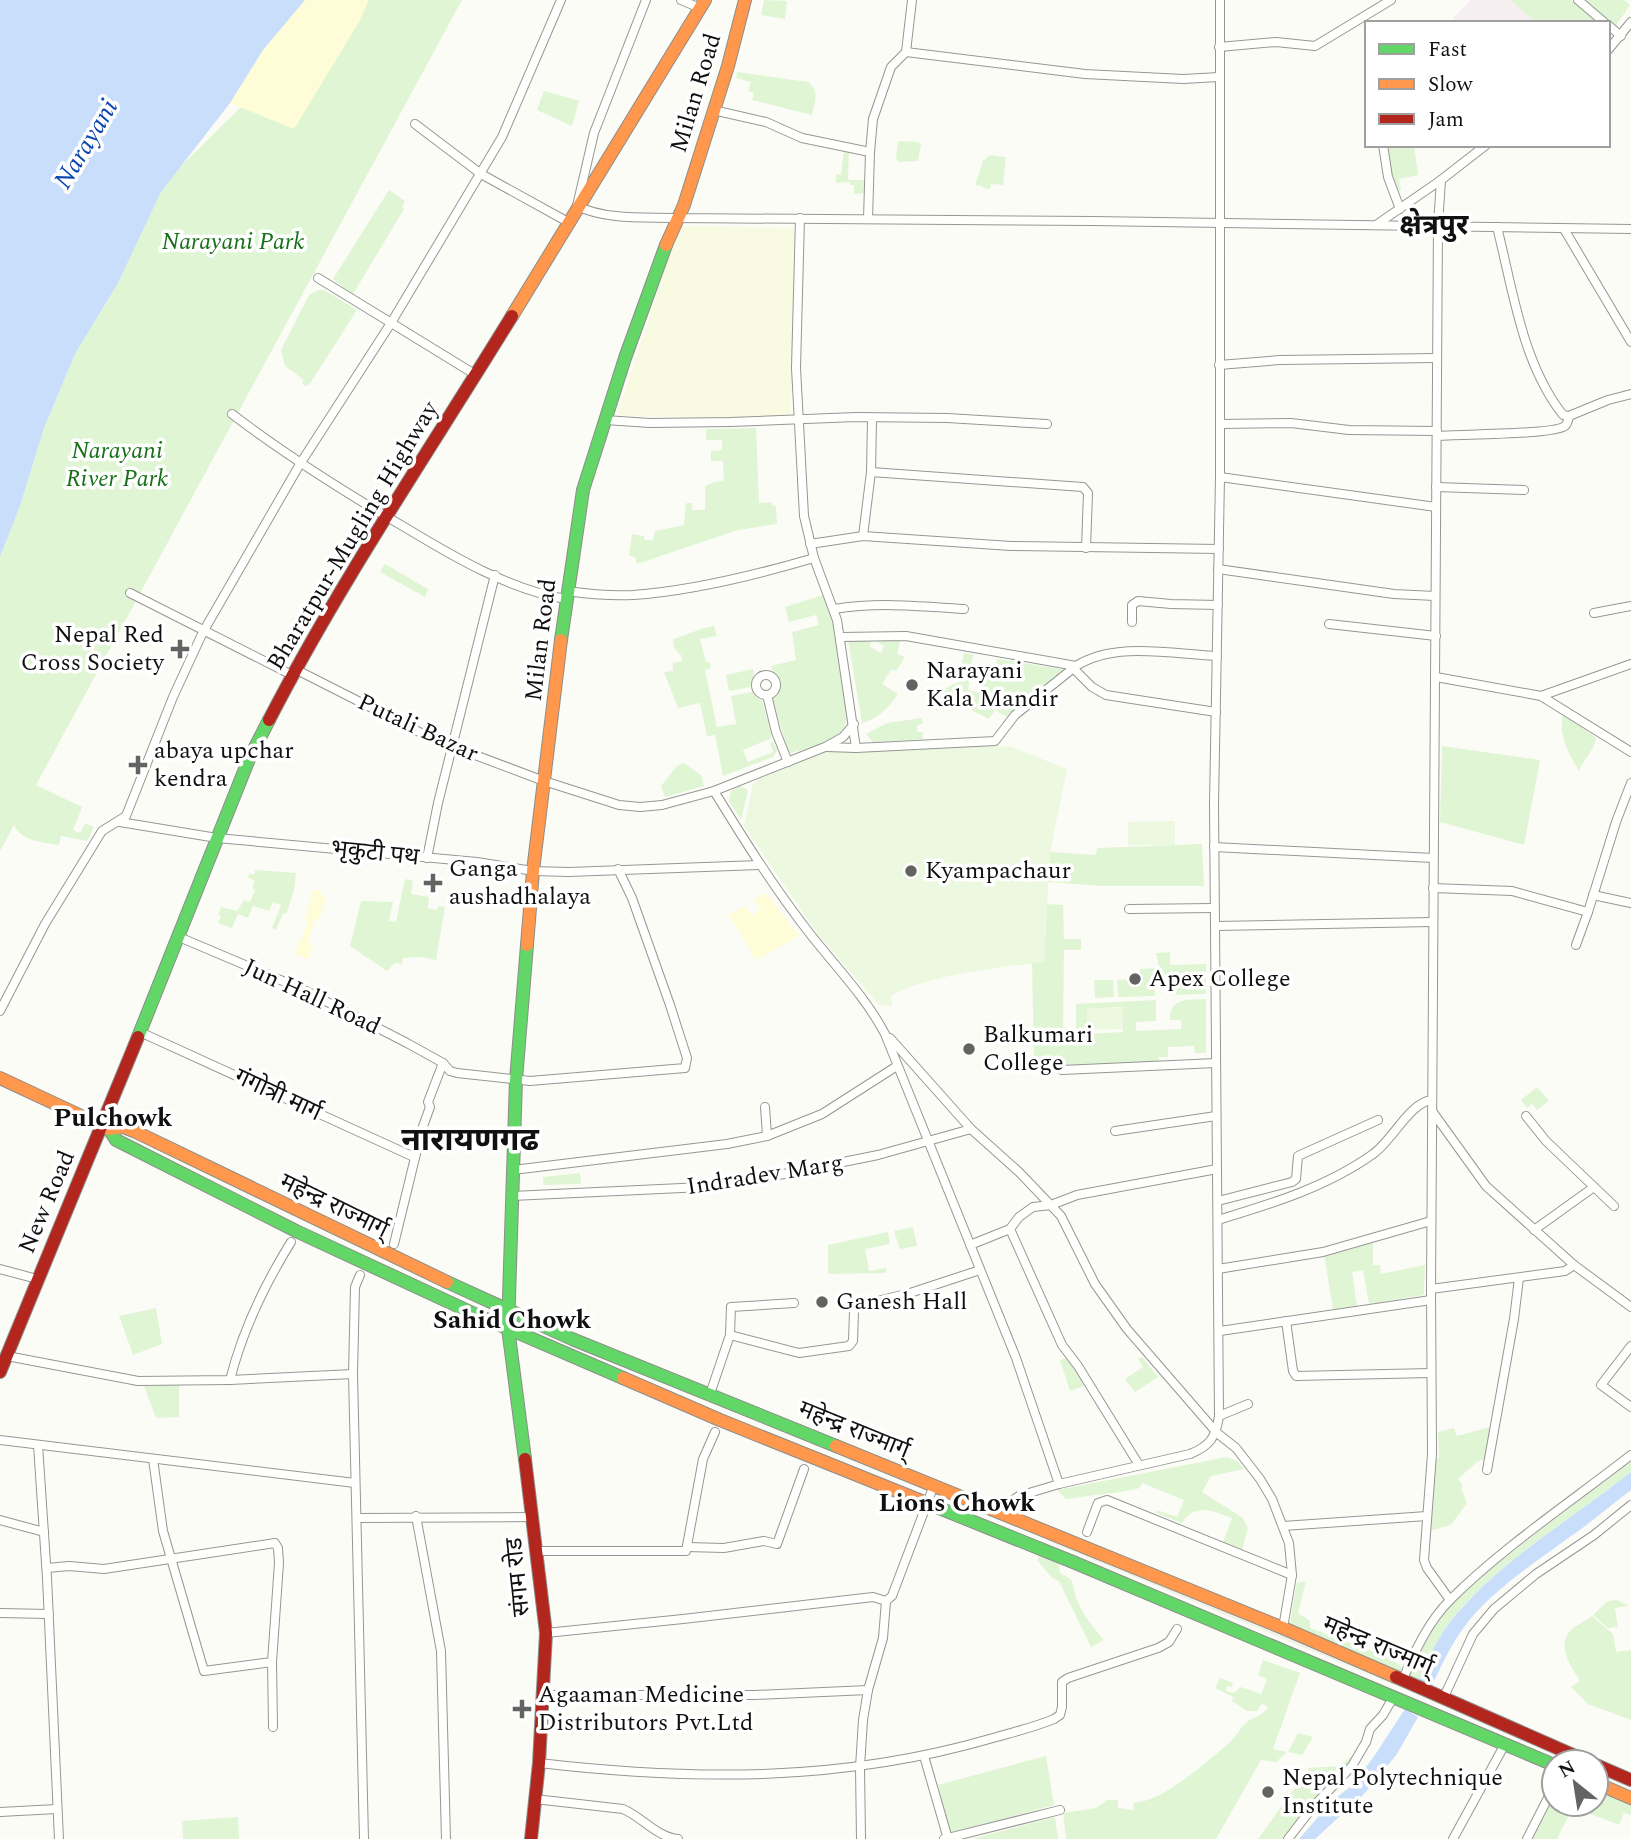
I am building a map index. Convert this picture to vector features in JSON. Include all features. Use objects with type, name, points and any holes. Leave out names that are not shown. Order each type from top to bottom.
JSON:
[{"type":"main road","name":"Milan Road","points":[[509,1311],[516,1080],[533,871],[567,595],[583,490],[625,358],[676,219],[684,205],[728,66],[745,0]]},
{"type":"main road","name":"Bharatpur-Mugling Highway","points":[[105,1127],[249,759],[294,672],[386,517],[476,375],[702,4]]},
{"type":"main road","name":"महेन्द्र राज्मार्ग्","points":[[0,1078],[105,1127],[116,1140],[296,1231],[508,1328],[720,1420],[991,1529],[1540,1759]]},
{"type":"main road","name":"महेन्द्र राज्मार्ग्","points":[[105,1127],[123,1126],[389,1256],[509,1311],[1283,1628],[1558,1748]]},
{"type":"main road","name":"New Road","points":[[0,1372],[37,1279],[105,1127]]},
{"type":"main road","name":"संगम रोड","points":[[509,1311],[508,1328],[546,1633],[540,1763],[531,1839]]},
{"type":"main road","points":[[1610,1771],[1631,1780]]},
{"type":"main road","points":[[1610,1789],[1631,1798]]},
{"type":"street","points":[[0,1011],[45,924],[102,831],[126,817],[173,697],[203,632],[300,464],[391,323],[502,137],[561,0]]},
{"type":"street","points":[[646,0],[594,133],[577,206],[596,213],[676,219],[800,218],[1631,229]]},
{"type":"street","points":[[681,0],[702,4]]},
{"type":"street","points":[[868,219],[873,119],[891,67],[906,52],[912,0]]},
{"type":"street","points":[[991,1529],[1000,1512],[1019,1496],[1202,1449],[1212,1442],[1217,1433],[1220,1331],[1214,847],[1220,477],[1220,0]]},
{"type":"street","points":[[1219,47],[1276,41],[1315,46],[1391,0]]},
{"type":"street","points":[[1578,0],[1603,21]]},
{"type":"street","points":[[1610,48],[1630,25]]},
{"type":"street","points":[[1610,27],[1621,36]]},
{"type":"street","points":[[906,52],[1085,74],[1183,79],[1219,77]]},
{"type":"street","points":[[713,110],[766,122],[802,138],[870,152]]},
{"type":"street","points":[[415,124],[481,174],[568,222]]},
{"type":"street","points":[[1383,147],[1388,177],[1400,209]]},
{"type":"street","points":[[1376,225],[1483,147]]},
{"type":"street","points":[[1441,180],[1438,225],[1433,858],[1432,1454],[1424,1560],[1450,1600]]},
{"type":"street","points":[[800,218],[796,368],[801,482],[810,544],[834,609],[841,637],[856,748]]},
{"type":"street","points":[[1497,227],[1528,346],[1554,403],[1563,415],[1569,416],[1631,394]]},
{"type":"street","points":[[1564,229],[1631,341]]},
{"type":"street","points":[[318,278],[476,375]]},
{"type":"street","points":[[1219,365],[1280,360],[1437,358]]},
{"type":"street","points":[[232,414],[300,464],[386,517],[446,552],[525,587],[567,595],[651,593],[735,579],[814,558]]},
{"type":"street","points":[[1220,424],[1291,423],[1349,430],[1437,433],[1536,431],[1562,428],[1567,424],[1569,416]]},
{"type":"street","points":[[606,420],[650,423],[947,418],[1047,424]]},
{"type":"street","points":[[863,536],[871,472],[872,419]]},
{"type":"street","points":[[871,472],[1083,487],[1088,493],[1086,548]]},
{"type":"street","points":[[1220,477],[1436,507]]},
{"type":"street","points":[[1436,487],[1524,490]]},
{"type":"street","points":[[810,544],[863,536],[1011,546],[1219,549]]},
{"type":"street","points":[[1218,569],[1394,594],[1435,596]]},
{"type":"street","points":[[427,858],[495,575]]},
{"type":"street","name":"Putali Bazar","points":[[130,593],[203,632],[294,672],[435,740],[544,781],[619,805],[640,807],[662,804],[714,791],[825,747]]},
{"type":"street","points":[[1132,622],[1132,605],[1138,601],[1217,605]]},
{"type":"street","points":[[834,609],[890,604],[964,609]]},
{"type":"street","points":[[1594,613],[1631,606]]},
{"type":"street","points":[[1329,624],[1436,636]]},
{"type":"street","points":[[841,637],[906,636],[1075,667],[1092,687],[1107,695],[1216,712]]},
{"type":"street","points":[[825,747],[995,741],[1015,715],[1075,667],[1093,657],[1116,650],[1217,656]]},
{"type":"street","points":[[1541,696],[1631,664]]},
{"type":"street","points":[[1436,677],[1541,696],[1631,752]]},
{"type":"street","points":[[767,695],[776,732],[788,762]]},
{"type":"street","points":[[825,747],[843,737],[854,724]]},
{"type":"street","points":[[1576,945],[1631,783]]},
{"type":"street","points":[[714,791],[758,865],[874,1013],[885,1034],[1016,1358],[1059,1484]]},
{"type":"street","name":"भृकुटी पथ","points":[[120,821],[217,838],[477,862],[533,871],[758,865]]},
{"type":"street","points":[[1214,847],[1433,858]]},
{"type":"street","name":"Jun Hall Road","points":[[179,937],[304,990],[443,1063],[450,1071],[457,1073],[516,1080],[685,1068],[688,1064],[670,1005],[632,898],[618,869]]},
{"type":"street","points":[[1433,888],[1512,891],[1588,912]]},
{"type":"street","points":[[1594,895],[1631,903]]},
{"type":"street","points":[[1129,909],[1214,908]]},
{"type":"street","points":[[1215,926],[1433,922]]},
{"type":"street","name":"गंगोत्री मार्ग","points":[[140,1032],[414,1157]]},
{"type":"street","points":[[885,1034],[971,1129],[1019,1172],[1061,1216],[1095,1284],[1126,1329],[1217,1433],[1236,1448],[1259,1479],[1272,1499],[1289,1543],[1292,1575],[1283,1628]]},
{"type":"street","points":[[394,1244],[414,1157],[429,1107],[428,1102],[443,1063]]},
{"type":"street","points":[[1062,1070],[1216,1063]]},
{"type":"street","points":[[513,1170],[727,1144],[767,1136],[822,1114],[897,1066]]},
{"type":"street","points":[[1218,1220],[1284,1199],[1356,1165],[1380,1149],[1418,1105],[1432,1100]]},
{"type":"street","points":[[765,1107],[767,1136]]},
{"type":"street","points":[[1432,1111],[1486,1186],[1574,1265],[1631,1307]]},
{"type":"street","points":[[1115,1131],[1216,1116]]},
{"type":"street","points":[[1526,1116],[1546,1141],[1614,1206]]},
{"type":"street","points":[[1217,1201],[1292,1182],[1296,1179],[1298,1156],[1378,1120]]},
{"type":"street","name":"Indradev Marg","points":[[512,1196],[724,1186],[807,1171],[929,1143],[971,1129]]},
{"type":"street","points":[[970,1245],[1010,1229],[1019,1217],[1033,1207],[1051,1205],[1077,1195],[1217,1169]]},
{"type":"street","points":[[1534,1230],[1594,1187]]},
{"type":"street","points":[[1218,1269],[1323,1252],[1431,1221]]},
{"type":"street","points":[[1010,1229],[1062,1345],[1078,1366],[1139,1465]]},
{"type":"street","points":[[230,1380],[237,1350],[291,1242]]},
{"type":"street","points":[[1431,1289],[1565,1271],[1574,1265]]},
{"type":"street","points":[[0,1269],[37,1279]]},
{"type":"street","points":[[730,1335],[799,1353],[849,1346],[853,1340],[854,1311],[857,1306],[909,1293],[980,1270]]},
{"type":"street","points":[[360,1275],[355,1287],[353,1374],[364,1839]]},
{"type":"street","points":[[1487,1470],[1519,1278]]},
{"type":"street","points":[[1220,1331],[1431,1300]]},
{"type":"street","points":[[710,1394],[730,1335],[730,1309],[733,1306],[794,1303]]},
{"type":"street","points":[[1286,1321],[1296,1376],[1431,1373]]},
{"type":"street","points":[[1631,1346],[1601,1385],[1631,1407]]},
{"type":"street","points":[[7,1356],[138,1381],[353,1374]]},
{"type":"street","points":[[1219,1416],[1248,1404]]},
{"type":"street","points":[[687,1547],[703,1459],[715,1432]]},
{"type":"street","points":[[0,1440],[355,1483]]},
{"type":"street","points":[[38,1445],[47,1568],[59,1839]]},
{"type":"street","points":[[1407,1681],[1425,1632],[1450,1600],[1485,1569],[1631,1455]]},
{"type":"street","points":[[153,1460],[170,1560],[189,1614],[204,1671],[271,1662]]},
{"type":"street","points":[[537,1551],[686,1550],[687,1547],[724,1548],[764,1541],[777,1544],[804,1469]]},
{"type":"street","points":[[861,1839],[860,1767],[863,1720],[868,1690],[883,1638],[886,1601],[892,1596],[934,1485]]},
{"type":"street","points":[[1087,1532],[1098,1503],[1107,1500],[1292,1575]]},
{"type":"street","points":[[1441,1696],[1473,1634],[1494,1609],[1536,1574],[1594,1535],[1631,1505]]},
{"type":"street","points":[[416,1516],[441,1651],[446,1839]]},
{"type":"street","points":[[1283,1526],[1427,1516]]},
{"type":"street","points":[[357,1518],[533,1517]]},
{"type":"street","points":[[0,1520],[44,1532]]},
{"type":"street","points":[[47,1568],[69,1566],[104,1569],[275,1543],[279,1563],[271,1662],[272,1727]]},
{"type":"street","points":[[546,1633],[873,1597],[886,1601]]},
{"type":"street","points":[[0,1613],[49,1614]]},
{"type":"street","points":[[540,1763],[617,1772],[779,1775],[860,1767],[924,1756],[1054,1719],[1060,1715],[1062,1707],[1062,1682],[1158,1648],[1169,1642],[1177,1629]]},
{"type":"street","points":[[544,1695],[755,1695],[868,1690]]},
{"type":"street","points":[[1287,1839],[1352,1766],[1370,1729],[1397,1698]]},
{"type":"street","points":[[1452,1839],[1505,1744]]},
{"type":"street","points":[[924,1756],[946,1839],[1060,1810]]},
{"type":"street","points":[[535,1799],[622,1809],[634,1813],[659,1832],[678,1839]]},
{"type":"street","points":[[0,1812],[57,1809]]},
{"type":"street","points":[[1527,1839],[1540,1813]]},
{"type":"shaded area","points":[[1471,0],[1510,0],[1534,21],[1455,21],[1453,18]]},
{"type":"shaded area","points":[[679,226],[794,228],[791,416],[712,419],[619,415]]},
{"type":"shaded area","name":"Kyampachaur","points":[[986,745],[1012,747],[1067,769],[1050,852],[1044,962],[944,977],[891,996],[892,1006],[879,1005],[817,933],[744,826],[753,784],[758,779],[826,751]]},
{"type":"shaded area","points":[[1175,821],[1175,845],[1128,845],[1128,822]]},
{"type":"shaded area","points":[[1122,1007],[1123,1029],[1087,1030],[1087,1009]]},
{"type":"shaded area","points":[[1046,1538],[1396,1681],[1394,1685]]},
{"type":"green space","points":[[350,0],[462,0],[36,785],[82,807],[73,830],[80,833],[85,823],[94,827],[87,841],[61,836],[59,845],[39,842],[22,835],[14,825],[0,851],[0,557],[20,506],[44,428],[75,354],[118,283],[161,192],[179,168]]},
{"type":"green space","points":[[764,0],[787,1],[785,19],[761,15]]},
{"type":"green space","points":[[1510,0],[1571,0],[1596,21],[1534,21]]},
{"type":"green space","points":[[1583,0],[1624,0],[1630,5],[1615,27]]},
{"type":"green space","points":[[737,72],[808,82],[815,93],[812,115],[752,100],[754,93],[748,91],[751,82],[736,78]]},
{"type":"green space","points":[[544,91],[579,101],[572,126],[537,110]]},
{"type":"green space","points":[[898,141],[921,144],[918,161],[898,162]]},
{"type":"green space","points":[[1386,147],[1414,147],[1418,175],[1399,179],[1401,190],[1396,192]]},
{"type":"green space","points":[[844,151],[849,151],[848,180],[866,180],[865,193],[854,194],[854,185],[850,185],[850,182],[836,183],[836,174],[841,175]]},
{"type":"green space","points":[[990,155],[1006,157],[1003,185],[991,184],[990,189],[975,185],[983,161]]},
{"type":"green space","points":[[389,190],[405,201],[402,207],[404,209],[353,294],[333,279]]},
{"type":"green space","points":[[324,290],[357,310],[309,385],[305,386],[302,383],[304,380],[285,366],[281,350],[309,295]]},
{"type":"green space","points":[[756,428],[759,503],[772,502],[773,506],[776,506],[777,524],[738,530],[637,564],[635,557],[629,556],[632,534],[644,536],[645,540],[653,540],[655,531],[684,525],[686,503],[692,503],[692,510],[705,510],[705,486],[724,481],[723,461],[711,461],[711,451],[722,450],[722,440],[706,440],[706,429]]},
{"type":"green space","points":[[385,564],[428,589],[425,597],[380,572]]},
{"type":"green space","points":[[823,595],[831,613],[847,716],[845,725],[834,737],[791,753],[772,698],[779,686],[771,666],[796,660],[792,632],[819,625],[816,615],[789,622],[785,607]]},
{"type":"green space","points":[[714,626],[717,636],[700,639],[706,662],[710,662],[711,668],[705,670],[717,727],[736,724],[731,696],[752,692],[762,700],[772,738],[743,750],[748,762],[773,752],[770,743],[773,742],[777,750],[773,757],[723,776],[715,735],[707,736],[700,703],[678,708],[664,672],[673,671],[673,663],[682,661],[681,655],[674,648],[673,639]]},
{"type":"green space","points":[[848,640],[873,640],[869,646],[881,653],[884,646],[877,642],[878,640],[900,641],[897,654],[905,657],[896,671],[892,669],[882,684],[898,694],[882,712],[862,723]]},
{"type":"green space","points":[[964,653],[973,655],[968,690],[981,693],[986,663],[996,664],[997,659],[1067,670],[1007,717],[995,710],[989,719],[965,707],[967,696],[953,692],[948,707],[936,710],[933,708],[943,692],[958,683]]},
{"type":"green space","points":[[753,669],[754,676],[750,687],[729,691],[726,675]]},
{"type":"green space","points":[[1563,713],[1596,738],[1579,771],[1563,736]]},
{"type":"green space","points":[[922,718],[923,724],[917,725],[917,732],[923,732],[923,739],[873,742],[866,734],[887,723]]},
{"type":"green space","points":[[1442,746],[1540,760],[1524,845],[1440,822]]},
{"type":"green space","points":[[684,763],[701,775],[704,786],[665,797],[661,786],[677,766]]},
{"type":"green space","points":[[740,786],[748,790],[741,820],[729,801],[731,791]]},
{"type":"green space","points":[[1202,844],[1204,886],[1101,886],[1048,882],[1050,852],[1096,855],[1097,848]]},
{"type":"green space","points":[[255,870],[296,873],[294,891],[286,914],[283,913],[276,930],[272,928],[281,905],[273,902],[269,911],[253,906],[248,918],[238,914],[232,928],[218,923],[221,907],[237,911],[244,900],[250,902],[255,881],[247,877],[255,874]]},
{"type":"green space","points":[[405,879],[413,881],[411,894],[429,897],[428,908],[437,910],[438,906],[445,907],[436,960],[403,958],[402,964],[395,963],[387,971],[350,946],[361,901],[393,902],[389,921],[396,922]]},
{"type":"green space","points":[[1047,904],[1063,905],[1064,939],[1081,939],[1081,950],[1064,950],[1063,1029],[1076,1029],[1076,1004],[1156,1000],[1156,1021],[1136,1022],[1136,1031],[1181,1029],[1181,1020],[1170,1020],[1173,1007],[1181,1001],[1206,999],[1206,1053],[1195,1053],[1194,1046],[1168,1047],[1168,1057],[1159,1057],[1159,1063],[1063,1067],[1055,1062],[1034,1063],[1032,963],[1044,962]],"holes":[[[1122,1007],[1123,1032],[1087,1034],[1087,1009]]]},
{"type":"green space","points":[[1170,952],[1170,965],[1206,964],[1206,994],[1170,995],[1163,983],[1156,953]]},
{"type":"green space","points":[[1155,968],[1155,996],[1118,997],[1117,980],[1139,979],[1140,969]]},
{"type":"green space","points":[[1094,980],[1113,980],[1114,997],[1095,998]]},
{"type":"green space","points":[[1536,1088],[1549,1101],[1537,1110],[1532,1104],[1527,1108],[1521,1100]]},
{"type":"green space","points":[[580,1173],[581,1184],[543,1185],[543,1177]]},
{"type":"green space","points":[[913,1227],[917,1246],[900,1249],[894,1231]]},
{"type":"green space","points":[[888,1232],[890,1244],[865,1249],[869,1271],[886,1268],[886,1273],[828,1274],[828,1245]]},
{"type":"green space","points":[[1373,1240],[1373,1265],[1380,1265],[1381,1274],[1425,1265],[1424,1295],[1369,1304],[1363,1270],[1352,1272],[1357,1306],[1333,1309],[1324,1254]]},
{"type":"green space","points":[[156,1308],[162,1344],[133,1355],[119,1316]]},
{"type":"green space","points":[[1142,1357],[1158,1377],[1135,1392],[1125,1379],[1143,1367],[1138,1359]]},
{"type":"green space","points":[[1066,1358],[1084,1386],[1070,1391],[1060,1360]]},
{"type":"green space","points":[[179,1384],[179,1417],[156,1418],[144,1386]]},
{"type":"green space","points":[[1490,1427],[1485,1459],[1477,1462],[1458,1479],[1463,1486],[1461,1488],[1467,1503],[1451,1525],[1429,1531],[1435,1459],[1439,1459],[1438,1432],[1454,1428],[1457,1436]]},
{"type":"green space","points":[[1227,1457],[1237,1461],[1244,1469],[1211,1476],[1202,1492],[1243,1518],[1248,1528],[1242,1550],[1223,1542],[1232,1518],[1198,1510],[1187,1516],[1182,1523],[1156,1513],[1157,1510],[1177,1517],[1184,1500],[1142,1483],[1140,1488],[1131,1490],[1066,1499],[1057,1490]]},
{"type":"green space","points":[[1631,1459],[1631,1472],[1532,1545],[1463,1606],[1437,1643],[1415,1690],[1409,1676],[1438,1620],[1448,1608],[1488,1571]]},
{"type":"green space","points":[[1039,1554],[1058,1562],[1060,1573],[1072,1580],[1079,1605],[1104,1640],[1091,1647],[1059,1581],[1052,1578],[1038,1561]]},
{"type":"green space","points":[[1306,1581],[1298,1613],[1310,1621],[1310,1628],[1393,1659],[1401,1667],[1402,1674],[1290,1624],[1297,1583]]},
{"type":"green space","points":[[1617,1600],[1629,1606],[1615,1608],[1618,1627],[1608,1628],[1593,1615],[1608,1601]]},
{"type":"green space","points":[[1592,1616],[1613,1634],[1616,1652],[1631,1650],[1631,1720],[1588,1704],[1571,1687],[1580,1681],[1565,1651],[1566,1638],[1572,1629]]},
{"type":"green space","points":[[1263,1660],[1300,1673],[1273,1749],[1287,1752],[1276,1762],[1261,1760],[1216,1839],[1066,1839],[1063,1813],[1096,1808],[1107,1800],[1118,1800],[1118,1808],[1133,1810],[1134,1802],[1158,1796],[1186,1778],[1233,1739],[1245,1724],[1264,1712],[1268,1707],[1262,1704],[1257,1711],[1247,1711],[1232,1701],[1233,1697],[1215,1688],[1220,1678],[1233,1683],[1232,1687],[1227,1686],[1226,1691],[1234,1693],[1241,1687],[1261,1694],[1267,1679],[1258,1675]]},
{"type":"green space","points":[[1298,1733],[1313,1737],[1302,1755],[1288,1752]]},
{"type":"green space","points":[[1356,1753],[1285,1839],[1258,1839],[1309,1768],[1339,1766]]},
{"type":"green space","points":[[1046,1756],[1054,1805],[950,1833],[938,1785]]},
{"type":"green space","points":[[1610,1795],[1631,1802],[1631,1815],[1624,1813],[1619,1825],[1601,1818],[1610,1818]]},
{"type":"green space","points":[[238,1817],[239,1839],[183,1839],[182,1821]]},
{"type":"green space","points":[[1055,1817],[1058,1839],[972,1839]]},
{"type":"green space","points":[[1542,1818],[1568,1818],[1557,1839],[1532,1839]]},
{"type":"sand","points":[[305,0],[369,0],[359,22],[294,129],[230,103],[263,50]]},
{"type":"sand","points":[[313,890],[322,891],[322,896],[326,897],[308,942],[313,944],[308,959],[295,954],[308,922],[305,921]]},
{"type":"sand","points":[[766,893],[799,936],[756,960],[729,915],[745,906],[752,916],[760,910],[754,900]]},
{"type":"water","name":"Narayani","points":[[0,0],[305,0],[263,50],[230,103],[161,192],[118,283],[75,354],[44,428],[20,506],[0,557]]},
{"type":"water","points":[[1631,1472],[1631,1490],[1506,1584],[1471,1618],[1447,1654],[1429,1693],[1416,1688],[1438,1640],[1467,1602],[1511,1562]]},
{"type":"water","points":[[1405,1709],[1418,1717],[1397,1754],[1363,1795],[1315,1839],[1299,1839],[1332,1801],[1350,1787]]},
{"type":"traffic: fast","points":[[561,640],[583,490],[625,358],[666,245]]},
{"type":"traffic: fast","points":[[138,1037],[249,759],[269,720]]},
{"type":"traffic: fast","points":[[525,1459],[508,1328],[516,1080],[527,945]]},
{"type":"traffic: fast","points":[[109,1129],[116,1140],[296,1231],[479,1316],[623,1378]]},
{"type":"traffic: fast","points":[[447,1282],[572,1339],[836,1446]]},
{"type":"traffic: fast","points":[[939,1508],[1540,1759]]},
{"type":"traffic: slow","points":[[512,316],[705,0]]},
{"type":"traffic: slow","points":[[666,245],[684,205],[728,66],[745,0]]},
{"type":"traffic: slow","points":[[527,945],[533,871],[561,640]]},
{"type":"traffic: slow","points":[[0,1078],[109,1129],[123,1127],[136,1132],[447,1282]]},
{"type":"traffic: slow","points":[[623,1378],[939,1508]]},
{"type":"traffic: slow","points":[[836,1446],[1283,1628],[1396,1677]]},
{"type":"traffic: slow","points":[[1610,1789],[1631,1798]]},
{"type":"traffic: jam","points":[[269,720],[356,566],[512,316]]},
{"type":"traffic: jam","points":[[0,1372],[138,1037]]},
{"type":"traffic: jam","points":[[525,1459],[546,1633],[539,1763],[531,1839]]},
{"type":"traffic: jam","points":[[1396,1677],[1557,1748]]},
{"type":"traffic: jam","points":[[1610,1771],[1631,1780]]},
{"type":"place","name":"Nepal Red Cross Society","points":[[180,649]]},
{"type":"place","name":"Narayani Kala Mandir","points":[[912,685]]},
{"type":"place","name":"abaya upchar kendra","points":[[138,765]]},
{"type":"place","name":"Kyampachaur","points":[[911,871]]},
{"type":"place","name":"Ganga aushadhalaya","points":[[433,883]]},
{"type":"place","name":"Apex College","points":[[1135,979]]},
{"type":"place","name":"Balkumari College","points":[[969,1049]]},
{"type":"place","name":"Ganesh Hall","points":[[822,1302]]},
{"type":"place","name":"Agaaman Medicine Distributors Pvt.Ltd","points":[[522,1709]]},
{"type":"place","name":"Nepal Polytechnique Institute","points":[[1268,1792]]},
{"type":"district","name":"क्षेत्रपुर","points":[[1434,225]]},
{"type":"district","name":"Pulchowk","points":[[113,1118]]},
{"type":"district","name":"नारायणगढ","points":[[470,1140]]},
{"type":"district","name":"Sahid Chowk","points":[[512,1320]]},
{"type":"district","name":"Lions Chowk","points":[[957,1503]]},
{"type":"park label","name":"Narayani Park","points":[[233,242]]},
{"type":"park label","name":"Narayani River Park","points":[[117,465]]}]
